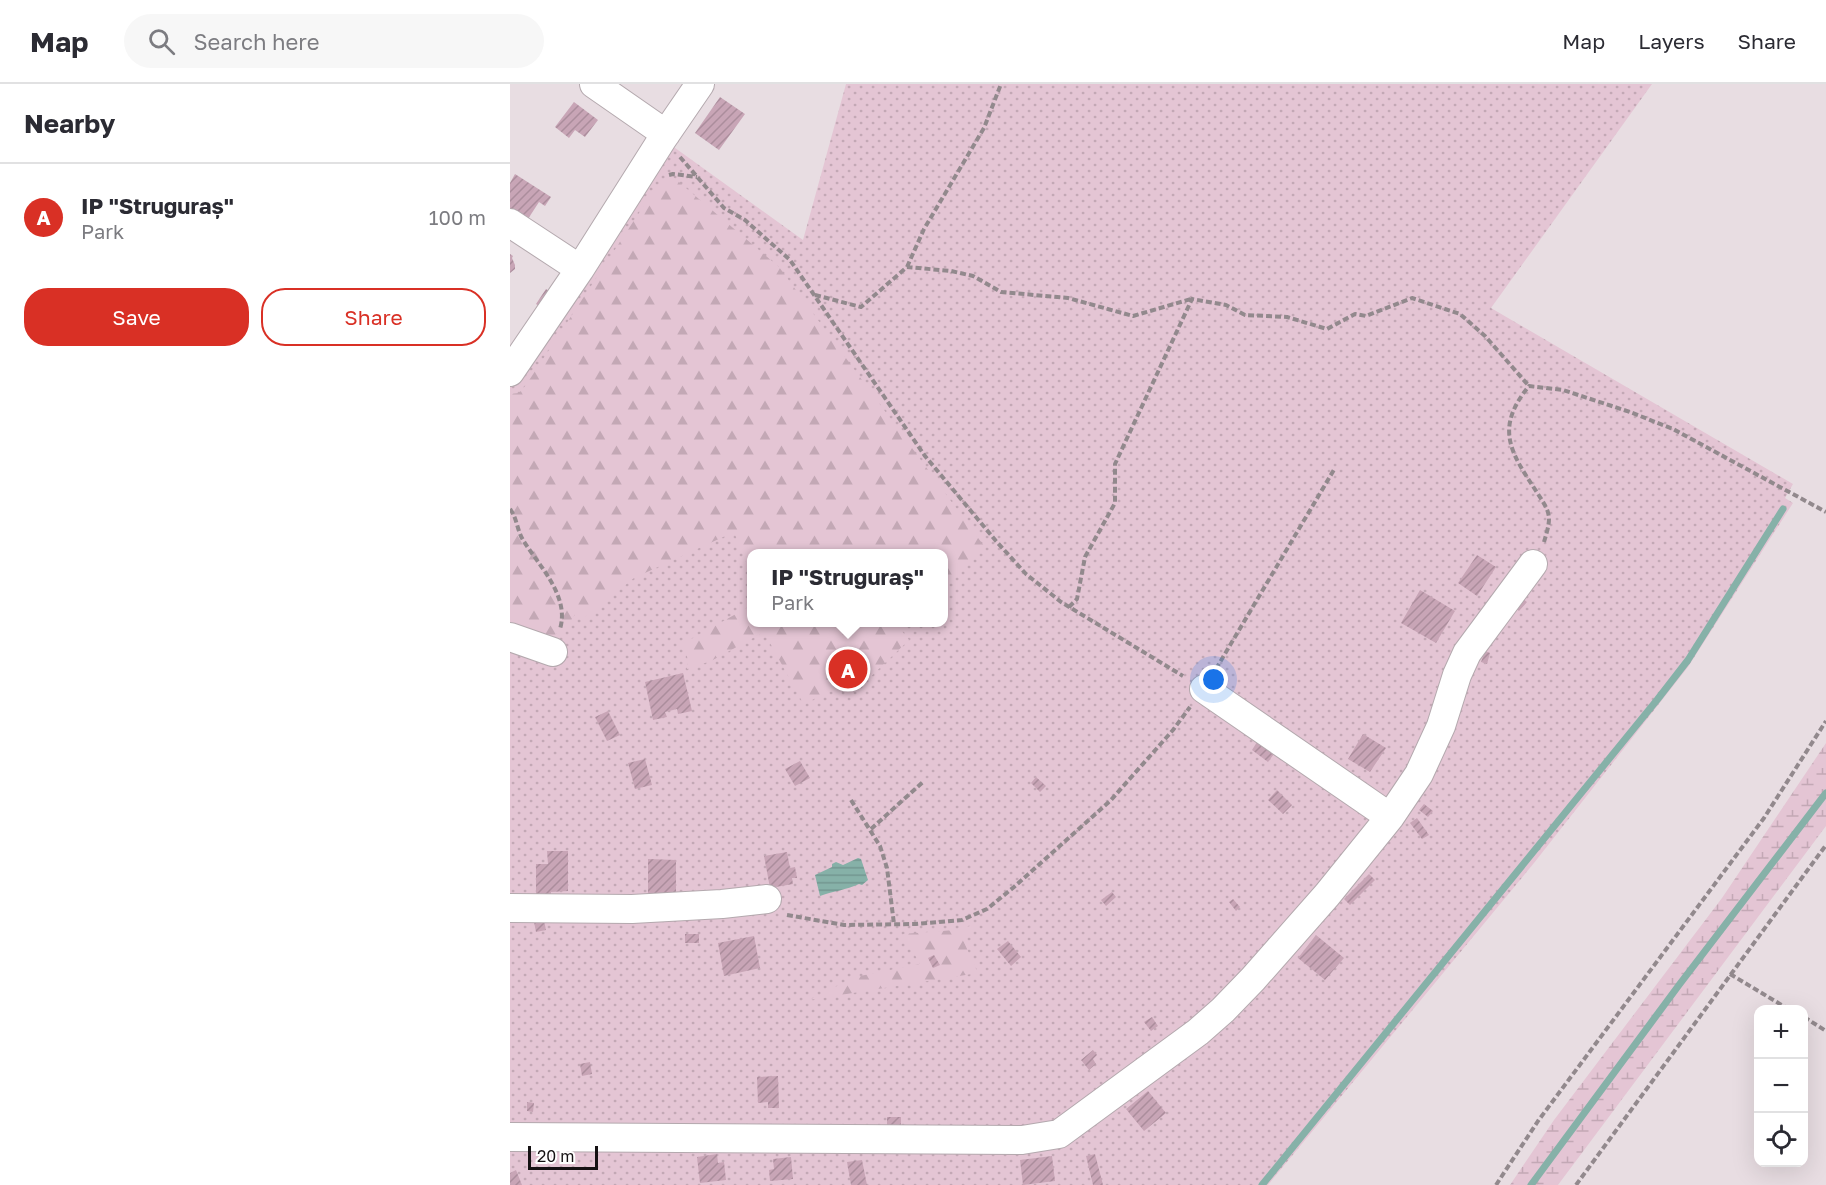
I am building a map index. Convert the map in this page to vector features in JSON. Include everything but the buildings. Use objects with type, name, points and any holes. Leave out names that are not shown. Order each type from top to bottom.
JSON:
[{"type":"street","points":[[594,84],[666,134]]},
{"type":"street","points":[[510,372],[700,84]]},
{"type":"street","points":[[510,223],[580,269]]},
{"type":"street","points":[[510,1137],[1022,1140],[1059,1134],[1198,1032],[1223,1010],[1327,895],[1390,817],[1419,774],[1441,726],[1457,675],[1467,653],[1533,564]]},
{"type":"street","points":[[510,637],[553,652]]},
{"type":"street","points":[[1204,689],[1390,817]]},
{"type":"street","points":[[510,908],[632,909],[722,904],[772,907]]},
{"type":"path","points":[[815,295],[861,307],[907,267],[924,229],[984,128],[1001,84]]},
{"type":"path","points":[[698,177],[724,208],[746,220],[790,260],[926,456],[1026,574],[1069,607],[1204,689]]},
{"type":"path","points":[[907,267],[951,271],[973,276],[1001,292],[1068,298],[1133,316],[1192,299],[1226,305],[1245,315],[1287,317],[1327,329],[1355,314],[1366,316],[1412,298],[1460,314],[1485,336],[1529,386],[1563,390],[1673,429],[1826,513]]},
{"type":"path","points":[[1069,607],[1077,599],[1085,557],[1115,503],[1114,464],[1192,299]]},
{"type":"path","points":[[1529,386],[1512,416],[1509,435],[1512,453],[1546,507],[1549,519],[1544,541],[1533,564]]},
{"type":"path","points":[[772,907],[844,925],[962,920],[987,909],[1111,800],[1173,730],[1204,689],[1335,468]]},
{"type":"path","points":[[510,509],[521,537],[548,576],[559,597],[563,620],[553,652]]},
{"type":"path","points":[[1496,1185],[1538,1121],[1764,818],[1826,721]]},
{"type":"path","points":[[871,829],[924,781]]},
{"type":"path","points":[[851,800],[880,846],[887,868],[894,924]]},
{"type":"path","points":[[1575,1185],[1826,845]]},
{"type":"path","points":[[1731,974],[1782,1005]]},
{"type":"path","points":[[1808,1020],[1826,1031]]},
{"type":"green space","points":[[846,84],[1652,84],[1491,308],[1793,484],[1785,498],[1793,503],[1688,667],[1534,863],[1268,1185],[510,1185],[510,381],[671,145],[803,240]]},
{"type":"green space","points":[[673,177],[779,267],[984,546],[948,578],[948,549],[747,549],[747,564],[734,532],[634,578],[584,618],[577,611],[567,627],[548,639],[510,631],[510,394],[519,393],[526,385],[656,187]]},
{"type":"green space","points":[[747,608],[747,627],[899,627],[909,640],[862,685],[855,674],[804,705],[764,632],[711,661],[687,669],[688,661],[684,643]]},
{"type":"green space","points":[[1826,743],[1826,826],[1558,1185],[1510,1185],[1554,1120],[1722,898]]},
{"type":"green space","points":[[981,923],[962,938],[978,973],[809,1000],[855,977],[920,964],[903,934],[955,930]]},
{"type":"shaded area","points":[[858,858],[861,859],[868,880],[862,885],[820,896],[815,875],[832,867],[832,864],[836,862],[843,865]]},
{"type":"waterway","points":[[1262,1185],[1688,660],[1783,509]]},
{"type":"waterway","points":[[1531,1185],[1679,985],[1826,793]]},
{"type":"place","name":"IP \"Struguraș\"","points":[[848,669]]}]
